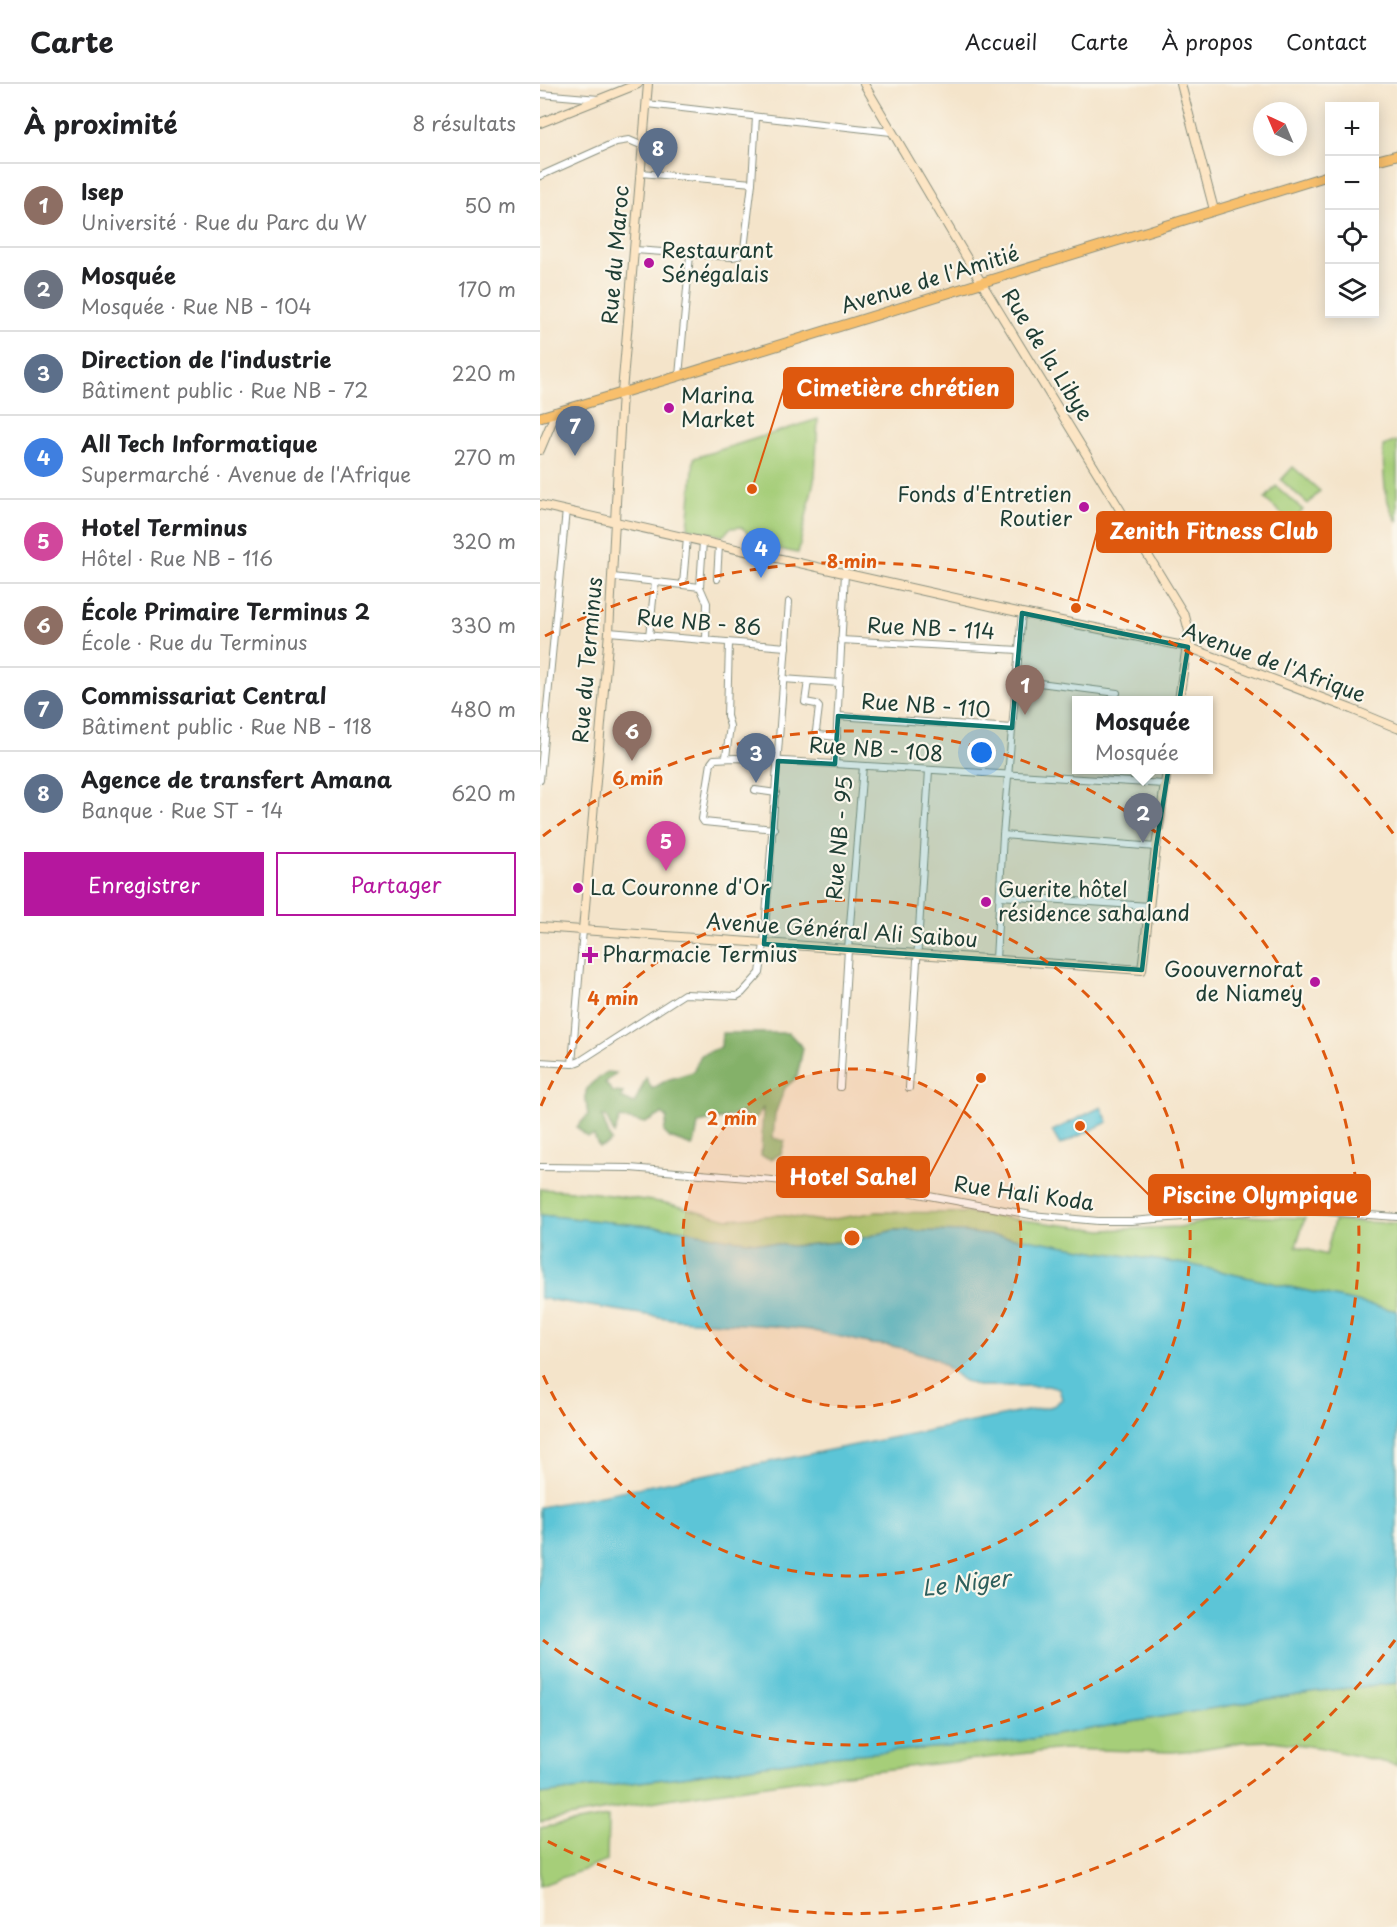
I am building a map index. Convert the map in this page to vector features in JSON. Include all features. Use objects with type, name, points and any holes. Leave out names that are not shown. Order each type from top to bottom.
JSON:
[{"type":"main road","points":[[1379,159],[1397,154]]},
{"type":"main road","name":"Avenue de l'Amitié","points":[[540,417],[1325,176]]},
{"type":"street","points":[[540,123],[638,84]]},
{"type":"street","name":"Rue du Maroc","points":[[622,393],[648,84]]},
{"type":"street","name":"Rue de la Libye","points":[[864,84],[981,282],[1185,616],[1190,631],[1180,696]]},
{"type":"street","points":[[1181,84],[1214,210]]},
{"type":"street","points":[[540,94],[599,99]]},
{"type":"street","points":[[647,104],[891,132]]},
{"type":"street","points":[[635,249],[732,257],[742,253],[752,183],[756,117]]},
{"type":"street","points":[[540,176],[616,142],[629,140],[643,146]]},
{"type":"street","points":[[641,173],[752,183]]},
{"type":"street","points":[[679,376],[690,255]]},
{"type":"street","name":"Rue du Terminus","points":[[583,930],[613,577],[622,393]]},
{"type":"street","points":[[540,450],[555,412]]},
{"type":"street","name":"Avenue de l'Afrique","points":[[540,505],[1022,613],[1188,647],[1397,728]]},
{"type":"street","points":[[540,780],[566,510]]},
{"type":"street","points":[[683,584],[687,538]]},
{"type":"street","points":[[703,541],[700,587],[707,603],[706,640]]},
{"type":"street","points":[[717,579],[719,545]]},
{"type":"street","points":[[835,764],[845,573]]},
{"type":"street","points":[[613,577],[700,587]]},
{"type":"street","points":[[649,636],[655,582]]},
{"type":"street","points":[[540,1062],[572,1064],[587,1058],[684,994],[731,996],[742,993],[760,973],[765,944],[774,829],[789,602]]},
{"type":"street","points":[[996,958],[1003,835],[1022,613]]},
{"type":"street","name":"Rue NB - 86","points":[[609,632],[786,646]]},
{"type":"street","name":"Rue NB - 114","points":[[841,640],[1019,650]]},
{"type":"street","points":[[726,757],[730,726],[727,717],[729,643]]},
{"type":"street","points":[[783,679],[839,683]]},
{"type":"street","points":[[1016,680],[1117,693]]},
{"type":"street","points":[[808,681],[805,702],[816,704],[819,707],[817,733],[837,737]]},
{"type":"street","name":"Rue NB - 110","points":[[838,716],[1012,728]]},
{"type":"street","name":"Rue NB - 108","points":[[774,829],[703,821],[712,760],[715,757],[1164,784]]},
{"type":"street","name":"Rue NB - 95","points":[[840,1087],[862,766]]},
{"type":"street","points":[[909,1088],[929,770]]},
{"type":"street","points":[[1000,896],[1149,906],[1166,774]]},
{"type":"street","points":[[755,790],[776,793]]},
{"type":"street","points":[[1003,835],[1156,847]]},
{"type":"street","name":"Avenue Général Ali Saibou","points":[[540,927],[1142,970],[1149,906]]},
{"type":"street","points":[[572,1064],[583,930]]},
{"type":"street","name":"Rue Hali Koda","points":[[540,1167],[630,1168],[902,1191],[1031,1215],[1098,1221],[1285,1209],[1397,1217]]},
{"type":"highlighted area","points":[[1022,613],[1188,647],[1156,847],[1142,970],[764,944],[778,761],[835,764],[838,716],[1012,728]]},
{"type":"green space","points":[[818,419],[815,476],[798,553],[749,543],[748,533],[741,527],[730,528],[723,536],[688,528],[694,458]]},
{"type":"green space","points":[[1397,441],[1397,521],[1386,494],[1383,446]]},
{"type":"green space","points":[[1293,467],[1320,491],[1308,504],[1281,480]]},
{"type":"green space","points":[[1276,486],[1303,510],[1292,523],[1265,499]]},
{"type":"green space","points":[[722,1033],[789,1033],[803,1048],[797,1077],[785,1088],[775,1114],[773,1138],[785,1141],[781,1154],[771,1159],[761,1156],[763,1108],[754,1120],[748,1120],[740,1113],[698,1124],[692,1146],[670,1138],[664,1132],[667,1118],[662,1114],[645,1123],[620,1118],[614,1134],[606,1116],[602,1116],[611,1141],[599,1147],[594,1136],[587,1137],[577,1127],[588,1115],[587,1089],[607,1072],[616,1073],[605,1083],[613,1092],[623,1093],[621,1098],[634,1104],[646,1078],[652,1089],[667,1080],[693,1072],[701,1055],[721,1047]]},
{"type":"green space","points":[[540,1189],[588,1192],[666,1203],[728,1219],[780,1215],[822,1221],[877,1212],[967,1213],[1102,1230],[1179,1227],[1235,1216],[1305,1218],[1296,1246],[1326,1255],[1334,1221],[1394,1223],[1397,1224],[1397,1311],[1192,1265],[1032,1240],[963,1232],[894,1230],[851,1241],[792,1246],[729,1239],[678,1229],[540,1215]]},
{"type":"green space","points":[[1397,1683],[1397,1765],[1322,1748],[1273,1741],[1242,1742],[1173,1752],[1063,1749],[829,1776],[674,1798],[540,1822],[540,1794],[821,1757],[1019,1741],[1310,1692]]},
{"type":"green space","points":[[608,1817],[607,1861],[540,1886],[540,1828]]},
{"type":"water","points":[[1101,1107],[1108,1122],[1060,1145],[1052,1131]]},
{"type":"water","name":"Le Niger","points":[[540,1215],[678,1229],[729,1239],[792,1246],[851,1241],[894,1230],[963,1232],[1032,1240],[1192,1265],[1397,1311],[1397,1683],[1310,1692],[1019,1741],[821,1757],[540,1794],[540,1507],[1053,1406],[1062,1399],[1059,1389],[1048,1386],[977,1386],[961,1379],[937,1359],[906,1349],[810,1330],[679,1320],[540,1298]]},
{"type":"place","name":"Agence de transfert Amana","points":[[658,178]]},
{"type":"place","name":"Restaurant Sénégalais","points":[[649,263]]},
{"type":"place","name":"Marina Market","points":[[669,408]]},
{"type":"place","name":"Commissariat Central","points":[[575,456]]},
{"type":"place","name":"Cimetière chrétien","points":[[752,489]]},
{"type":"place","name":"Fonds d'Entretien Routier","points":[[1084,507]]},
{"type":"place","name":"All Tech Informatique","points":[[761,578]]},
{"type":"place","name":"Zenith Fitness Club","points":[[1076,608]]},
{"type":"place","name":"Isep","points":[[1025,715]]},
{"type":"place","name":"École Primaire Terminus 2","points":[[632,761]]},
{"type":"place","name":"Direction de l'industrie","points":[[756,783]]},
{"type":"place","name":"Mosquée","points":[[1143,843]]},
{"type":"place","name":"Hotel Terminus","points":[[666,871]]},
{"type":"place","name":"La Couronne d'Or","points":[[578,888]]},
{"type":"place","name":"Guerite hôtel résidence sahaland","points":[[986,902]]},
{"type":"place","name":"Pharmacie Termius","points":[[590,955]]},
{"type":"place","name":"Goouvernorat de Niamey","points":[[1315,982]]},
{"type":"place","name":"Hotel Sahel","points":[[981,1078]]},
{"type":"place","name":"Piscine Olympique","points":[[1080,1126]]}]
